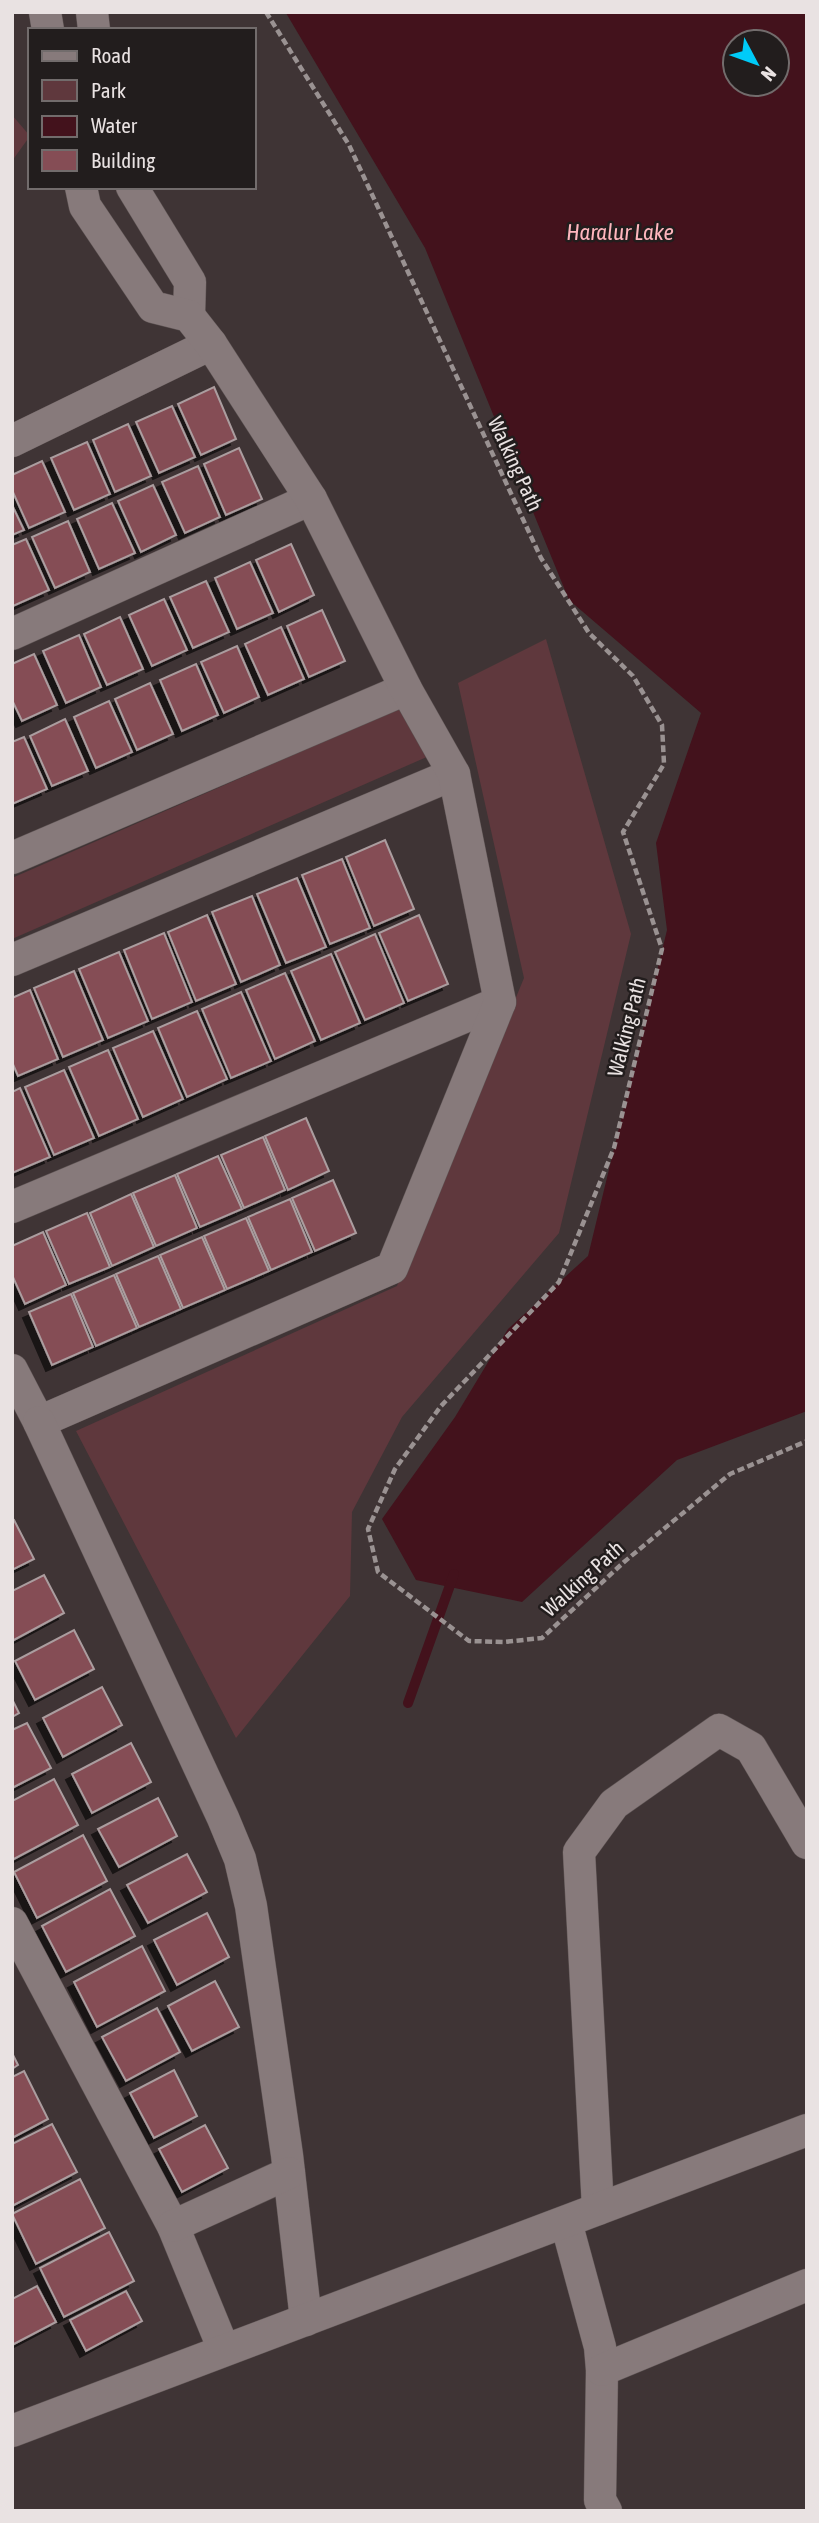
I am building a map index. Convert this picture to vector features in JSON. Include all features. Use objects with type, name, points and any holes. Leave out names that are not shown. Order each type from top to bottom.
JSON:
[{"type":"street","points":[[39,1422],[393,1268],[500,1002],[454,774],[406,689],[311,499],[211,344],[189,316],[153,307],[85,206],[81,189]]},
{"type":"street","points":[[133,189],[190,282],[189,316]]},
{"type":"street","points":[[12,441],[211,344]]},
{"type":"street","points":[[12,634],[311,499]]},
{"type":"street","points":[[12,859],[406,689]]},
{"type":"street","points":[[12,960],[454,774]]},
{"type":"street","points":[[12,1208],[500,1002]]},
{"type":"street","points":[[12,1370],[39,1422],[240,1859],[251,1906],[289,2173],[306,2320]]},
{"type":"street","points":[[597,2209],[579,1852],[614,1804],[719,1730],[751,1748],[807,1843]]},
{"type":"street","points":[[12,1923],[173,2226],[224,2350]]},
{"type":"street","points":[[16,2422],[306,2320],[807,2130]]},
{"type":"street","points":[[173,2226],[289,2173]]},
{"type":"street","points":[[566,2222],[600,2347],[600,2500],[606,2511]]},
{"type":"street","points":[[602,2370],[807,2285]]},
{"type":"path","name":"Walking Path","points":[[266,12],[349,145],[541,558],[589,633],[634,676],[662,724],[664,764],[623,832],[662,949],[614,1148],[559,1282],[441,1406],[395,1469],[368,1529],[378,1572],[469,1641],[504,1642],[542,1638],[624,1562],[730,1474],[807,1441]]},
{"type":"green space","points":[[12,115],[28,134],[28,139],[12,161]]},
{"type":"green space","points":[[546,639],[631,934],[559,1233],[402,1417],[352,1512],[350,1596],[236,1738],[76,1431],[397,1286],[524,978],[458,683]]},
{"type":"green space","points":[[407,705],[429,756],[12,939],[12,878]]},
{"type":"water","name":"Haralur Lake","points":[[807,12],[807,1411],[677,1460],[522,1602],[416,1580],[382,1519],[455,1417],[508,1329],[588,1256],[667,930],[656,843],[701,713],[569,600],[425,248],[286,13]]},
{"type":"building","points":[[214,387],[236,439],[201,455],[178,404]]},
{"type":"building","points":[[172,406],[195,457],[159,473],[136,422]]},
{"type":"building","points":[[128,424],[151,476],[115,492],[93,440]]},
{"type":"building","points":[[87,442],[110,494],[74,510],[51,458]]},
{"type":"building","points":[[239,448],[262,499],[226,515],[204,464]]},
{"type":"building","points":[[42,461],[65,512],[29,528],[12,490],[12,475]]},
{"type":"building","points":[[198,466],[220,517],[185,533],[162,482]]},
{"type":"building","points":[[153,485],[176,535],[141,552],[118,501]]},
{"type":"building","points":[[112,503],[135,553],[99,569],[77,519]]},
{"type":"building","points":[[12,505],[24,530],[12,535]]},
{"type":"building","points":[[68,521],[90,572],[55,588],[32,537]]},
{"type":"building","points":[[26,539],[49,590],[13,606],[12,545]]},
{"type":"building","points":[[291,544],[314,595],[279,612],[256,560]]},
{"type":"building","points":[[250,562],[273,613],[237,629],[215,578]]},
{"type":"building","points":[[206,581],[229,632],[193,648],[170,597]]},
{"type":"building","points":[[164,599],[187,650],[152,666],[129,615]]},
{"type":"building","points":[[322,610],[345,661],[309,677],[287,626]]},
{"type":"building","points":[[120,617],[143,669],[107,685],[84,634]]},
{"type":"building","points":[[281,627],[304,679],[268,695],[245,644]]},
{"type":"building","points":[[79,635],[101,687],[66,703],[43,651]]},
{"type":"building","points":[[237,646],[259,697],[224,713],[201,662]]},
{"type":"building","points":[[34,654],[57,705],[22,721],[12,700],[12,664]]},
{"type":"building","points":[[196,664],[218,715],[182,731],[160,680]]},
{"type":"building","points":[[150,683],[173,734],[137,750],[115,699]]},
{"type":"building","points":[[109,701],[132,752],[96,768],[74,717]]},
{"type":"building","points":[[65,719],[88,771],[52,786],[30,736]]},
{"type":"building","points":[[24,737],[47,789],[12,804],[12,742]]},
{"type":"building","points":[[385,840],[414,909],[374,926],[346,857]]},
{"type":"building","points":[[342,859],[370,928],[330,944],[302,875]]},
{"type":"building","points":[[297,878],[326,947],[286,963],[257,894]]},
{"type":"building","points":[[252,896],[280,965],[241,982],[212,912]]},
{"type":"building","points":[[207,915],[236,984],[196,1001],[168,932]]},
{"type":"building","points":[[419,915],[448,984],[408,1001],[379,933]]},
{"type":"building","points":[[164,933],[192,1002],[152,1019],[124,950]]},
{"type":"building","points":[[375,934],[404,1003],[365,1020],[335,952]]},
{"type":"building","points":[[119,952],[148,1021],[108,1038],[79,969]]},
{"type":"building","points":[[331,954],[360,1023],[321,1040],[291,971]]},
{"type":"building","points":[[74,971],[103,1040],[63,1057],[34,988]]},
{"type":"building","points":[[285,973],[315,1041],[275,1059],[246,990]]},
{"type":"building","points":[[30,990],[58,1059],[18,1076],[12,1062],[12,998]]},
{"type":"building","points":[[241,992],[271,1061],[231,1078],[202,1009]]},
{"type":"building","points":[[197,1011],[227,1079],[187,1097],[158,1028]]},
{"type":"building","points":[[153,1031],[183,1099],[143,1117],[113,1048]]},
{"type":"building","points":[[108,1050],[138,1119],[99,1136],[69,1067]]},
{"type":"building","points":[[64,1070],[94,1138],[54,1155],[25,1087]]},
{"type":"building","points":[[20,1088],[50,1157],[12,1173],[12,1092]]},
{"type":"building","points":[[306,1118],[329,1171],[288,1190],[265,1136]]},
{"type":"building","points":[[263,1137],[285,1190],[244,1208],[221,1155]]},
{"type":"building","points":[[218,1156],[242,1209],[200,1227],[177,1174]]},
{"type":"building","points":[[175,1175],[197,1228],[156,1246],[133,1193]]},
{"type":"building","points":[[333,1180],[356,1233],[315,1251],[292,1198]]},
{"type":"building","points":[[131,1194],[154,1247],[112,1266],[90,1213]]},
{"type":"building","points":[[290,1199],[312,1252],[271,1270],[248,1217]]},
{"type":"building","points":[[87,1213],[110,1267],[69,1284],[46,1231]]},
{"type":"building","points":[[246,1218],[269,1271],[227,1289],[204,1236]]},
{"type":"building","points":[[43,1232],[66,1285],[25,1304],[12,1275],[12,1246]]},
{"type":"building","points":[[202,1237],[225,1290],[183,1308],[160,1255]]},
{"type":"building","points":[[158,1256],[181,1309],[139,1327],[116,1274]]},
{"type":"building","points":[[114,1275],[137,1328],[96,1346],[73,1293]]},
{"type":"building","points":[[71,1294],[93,1347],[52,1365],[29,1312]]},
{"type":"building","points":[[14,1520],[34,1559],[12,1570],[12,1521]]},
{"type":"building","points":[[44,1575],[64,1613],[12,1641],[12,1591]]},
{"type":"building","points":[[74,1630],[94,1669],[35,1700],[15,1661]]},
{"type":"building","points":[[102,1687],[122,1725],[63,1757],[43,1718]]},
{"type":"building","points":[[12,1699],[19,1713],[12,1717]]},
{"type":"building","points":[[27,1723],[51,1768],[12,1788],[12,1730]]},
{"type":"building","points":[[131,1743],[151,1782],[92,1813],[72,1774]]},
{"type":"building","points":[[54,1779],[78,1825],[12,1860],[12,1801]]},
{"type":"building","points":[[158,1798],[177,1836],[119,1867],[98,1829]]},
{"type":"building","points":[[83,1835],[107,1881],[37,1918],[14,1872]]},
{"type":"building","points":[[187,1854],[207,1892],[148,1923],[127,1885]]},
{"type":"building","points":[[110,1889],[135,1936],[66,1972],[42,1926]]},
{"type":"building","points":[[207,1913],[229,1957],[177,1985],[154,1940]]},
{"type":"building","points":[[142,1946],[165,1991],[97,2027],[74,1982]]},
{"type":"building","points":[[215,1981],[239,2027],[192,2051],[168,2006]]},
{"type":"building","points":[[157,2008],[180,2052],[126,2081],[102,2037]]},
{"type":"building","points":[[12,2053],[18,2065],[12,2069]]},
{"type":"building","points":[[174,2070],[197,2116],[154,2138],[130,2093]]},
{"type":"building","points":[[24,2071],[48,2119],[12,2138],[12,2077]]},
{"type":"building","points":[[52,2124],[77,2172],[12,2206],[12,2144]]},
{"type":"building","points":[[205,2125],[228,2168],[182,2192],[159,2149]]},
{"type":"building","points":[[80,2179],[105,2228],[36,2264],[12,2214]]},
{"type":"building","points":[[109,2232],[134,2281],[64,2317],[40,2268]]},
{"type":"building","points":[[37,2286],[56,2322],[12,2345],[12,2299]]},
{"type":"building","points":[[126,2291],[142,2321],[86,2351],[70,2320]]},
{"type":"waterway","points":[[408,1703],[454,1574]]}]
